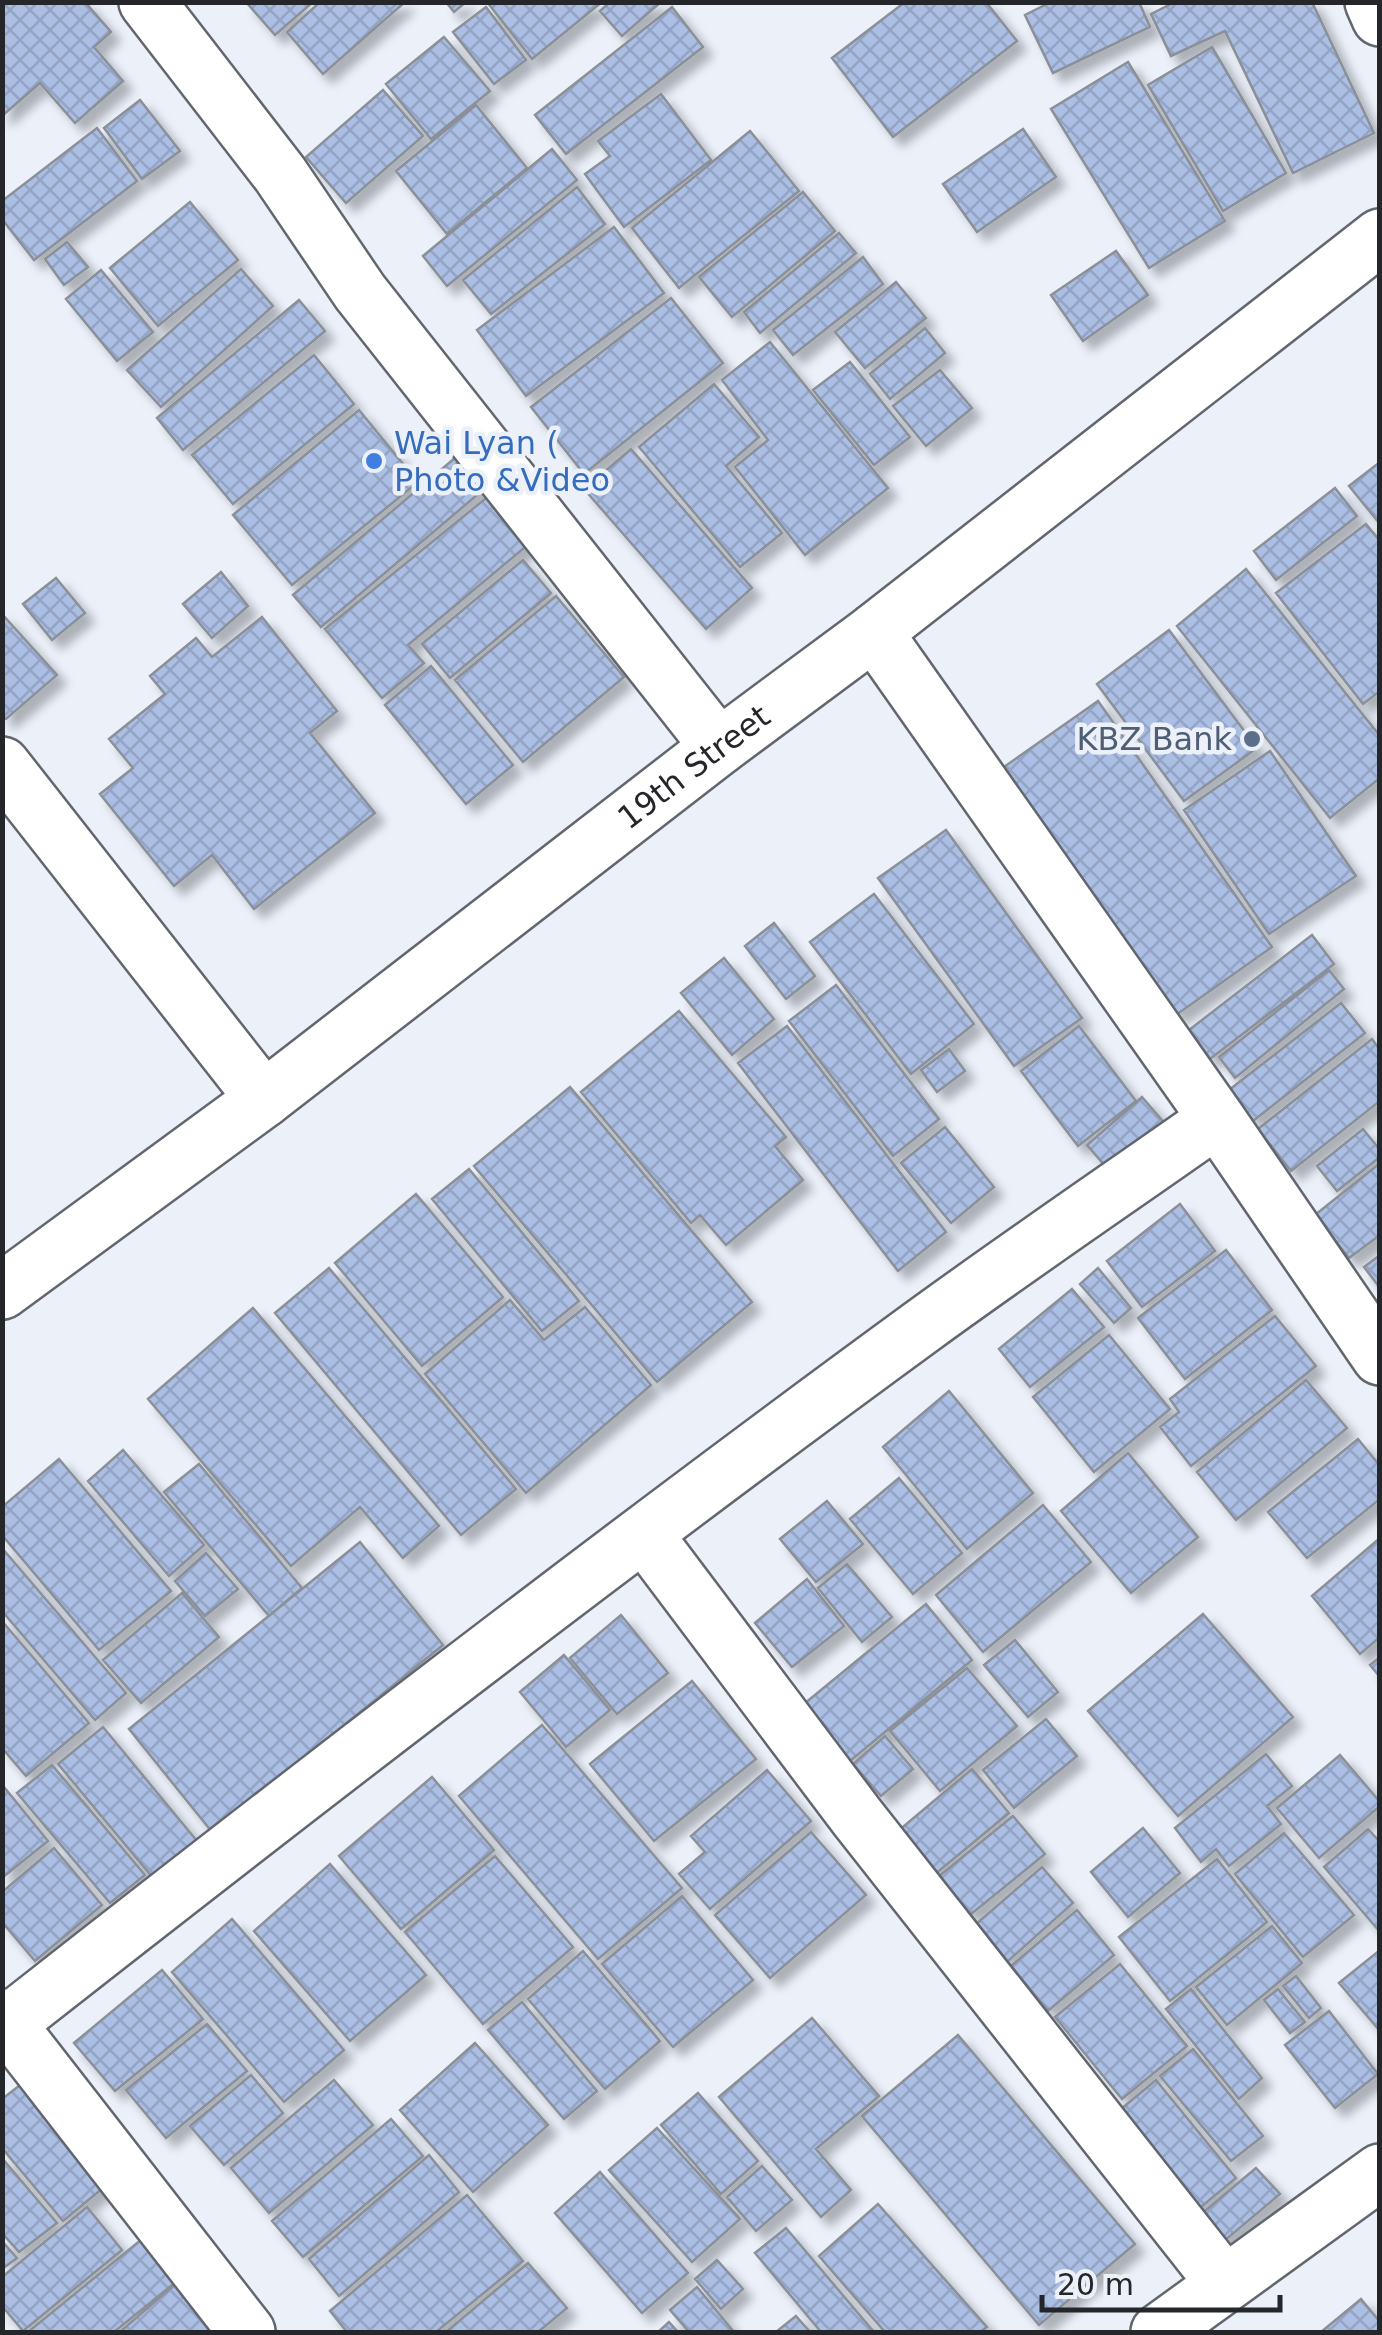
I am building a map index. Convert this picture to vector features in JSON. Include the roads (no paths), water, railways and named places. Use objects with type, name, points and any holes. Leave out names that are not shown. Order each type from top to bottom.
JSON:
[{"type":"street","points":[[147,2],[280,174],[360,292],[719,747]]},
{"type":"street","points":[[1373,2],[1380,18]]},
{"type":"street","name":"19th Street","points":[[2,1292],[264,1099],[874,632],[1380,237]]},
{"type":"street","points":[[874,632],[1380,1357]]},
{"type":"street","points":[[2,764],[264,1099]]},
{"type":"street","points":[[246,2332],[4,2023],[912,1334],[1217,1119]]},
{"type":"street","points":[[644,1534],[857,1818],[1225,2284]]},
{"type":"street","points":[[1158,2332],[1380,2172]]},
{"type":"place","name":"Wai Lyan ( Photo &Video","points":[[374,461]]},
{"type":"place","name":"KBZ Bank","points":[[1252,739]]}]
